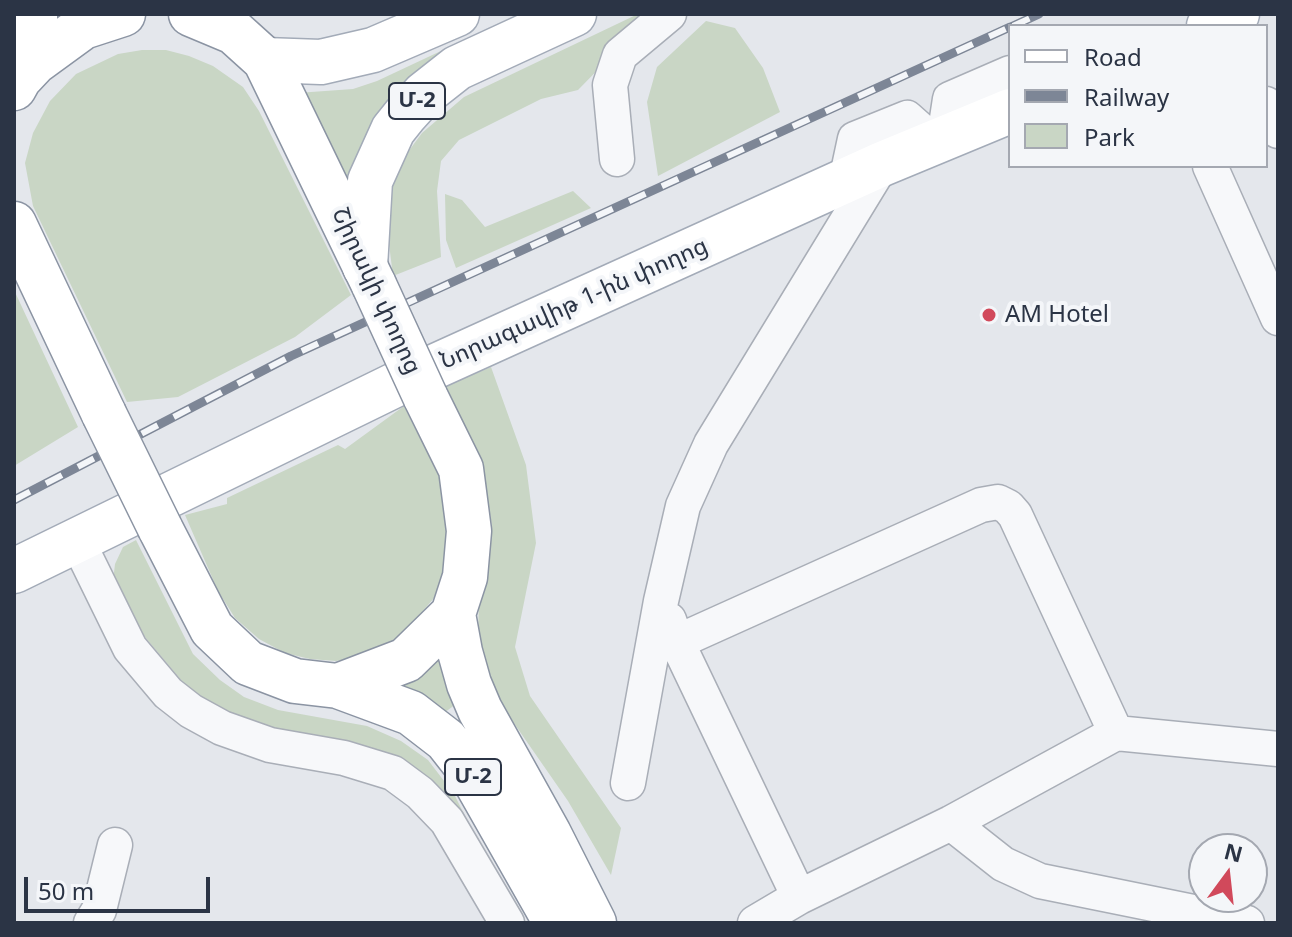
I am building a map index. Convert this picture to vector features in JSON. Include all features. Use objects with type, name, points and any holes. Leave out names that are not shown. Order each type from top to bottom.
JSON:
[{"type":"main road","points":[[25,75],[35,14]]},
{"type":"main road","points":[[25,75],[83,27],[123,14]]},
{"type":"main road","name":"Շիրակի փողոց","points":[[191,14],[234,32],[265,60],[461,469],[469,531],[465,577],[453,614],[406,660],[338,686]]},
{"type":"main road","points":[[265,60],[321,62],[373,50],[457,14]]},
{"type":"main road","name":"Մ-2","points":[[369,276],[370,181],[393,130],[424,94],[457,68],[574,14]]},
{"type":"main road","name":"Նորագավիթ 1-ին փողոց","points":[[14,571],[403,381],[864,173],[1008,112]]},
{"type":"main road","name":"Շիրակի փողոց","points":[[14,224],[104,414],[212,629],[248,663],[295,681],[338,686],[411,713],[446,740],[468,768],[556,923]]},
{"type":"main road","name":"Շիրակի փողոց","points":[[453,614],[463,663],[480,710],[594,923]]},
{"type":"street","points":[[617,159],[610,85],[620,55],[669,14]]},
{"type":"street","points":[[939,140],[950,99],[1008,74]]},
{"type":"street","points":[[1268,108],[1278,131]]},
{"type":"street","points":[[1211,168],[1278,318]]},
{"type":"street","points":[[628,783],[661,601],[683,506],[711,444],[864,173]]},
{"type":"street","points":[[677,642],[981,505],[998,502],[1015,515],[1116,733]]},
{"type":"street","points":[[77,540],[130,648],[168,693],[191,711],[222,728],[270,745],[344,758],[393,773],[420,793],[447,821],[507,923]]},
{"type":"street","points":[[661,601],[677,642],[799,897]]},
{"type":"street","points":[[755,923],[799,897],[951,823],[1116,733],[1278,749]]},
{"type":"street","points":[[951,823],[1003,864],[1040,881],[1247,923]]},
{"type":"street","points":[[91,923],[99,910],[115,845]]},
{"type":"green space","points":[[638,14],[661,14],[630,37],[578,90],[541,99],[459,140],[441,161],[437,191],[441,257],[393,276],[387,205],[393,179],[402,160],[422,133],[464,97]]},
{"type":"green space","points":[[706,21],[735,28],[763,68],[780,112],[658,176],[647,102],[657,67]]},
{"type":"green space","points":[[492,27],[496,34],[350,199],[297,93],[353,89],[377,81]]},
{"type":"green space","points":[[166,50],[189,56],[213,66],[243,87],[259,111],[351,295],[295,337],[178,397],[127,402],[33,206],[25,163],[33,133],[50,101],[76,74],[118,54]]},
{"type":"green space","points":[[573,191],[591,208],[456,268],[446,240],[445,194],[462,200],[485,227]]},
{"type":"green space","points":[[14,290],[78,427],[14,466]]},
{"type":"green space","points":[[491,367],[526,465],[536,543],[515,647],[530,696],[621,828],[611,875],[568,801],[502,706],[483,665],[478,631],[479,603],[492,526],[482,465],[446,386]]},
{"type":"green space","points":[[404,406],[439,476],[448,509],[450,539],[444,571],[434,598],[405,632],[363,656],[336,661],[310,659],[285,653],[259,639],[235,618],[218,591],[185,515],[227,504],[227,498],[338,445],[345,449]]},
{"type":"green space","points":[[136,540],[193,654],[220,680],[244,697],[278,710],[367,726],[401,741],[428,760],[454,794],[464,814],[426,777],[258,727],[191,692],[134,624],[113,581],[115,564],[123,547]]},
{"type":"green space","points":[[442,637],[459,702],[441,715],[385,675]]},
{"type":"railway","points":[[1017,24],[1039,14]]},
{"type":"railway","points":[[14,500],[291,356],[1008,28]]},
{"type":"place","name":"AM Hotel","points":[[989,315]]}]
